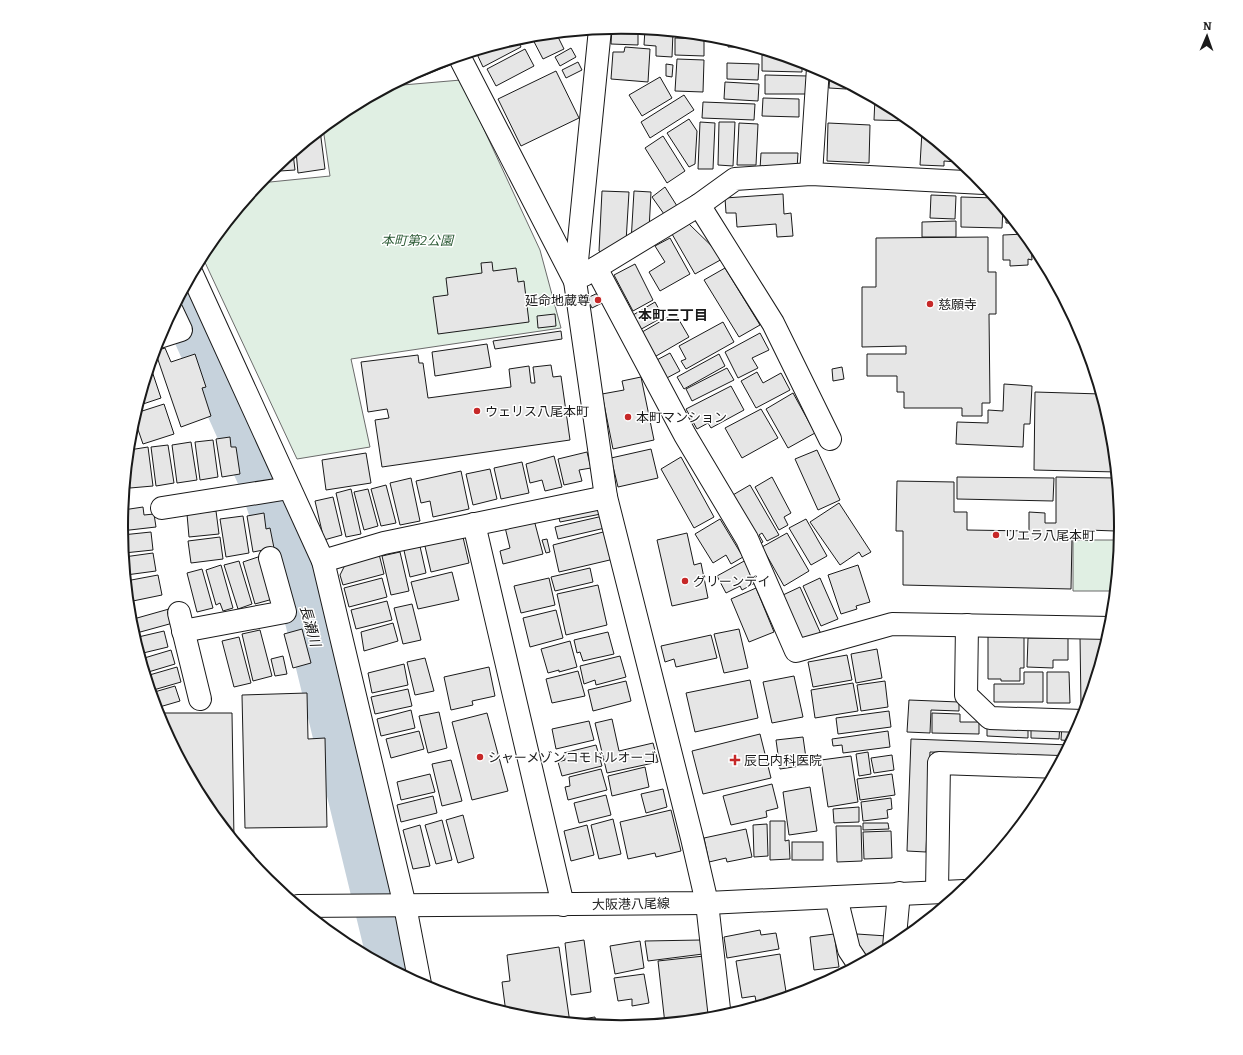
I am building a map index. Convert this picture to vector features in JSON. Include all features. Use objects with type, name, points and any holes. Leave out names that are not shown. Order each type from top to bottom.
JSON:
[{"type":"street","points":[[599,35],[575,281],[606,497],[707,903],[719,1012]]},
{"type":"street","points":[[461,61],[575,281]]},
{"type":"street","points":[[810,174],[817,75]]},
{"type":"street","points":[[575,281],[699,205],[735,179],[810,174],[974,183]]},
{"type":"street","points":[[699,205],[773,323],[830,439]]},
{"type":"street","points":[[596,268],[685,435],[747,539],[796,651],[892,624],[1105,628]]},
{"type":"street","points":[[195,280],[285,488],[323,561],[398,906],[418,976]]},
{"type":"street","points":[[168,334],[181,330],[175,318]]},
{"type":"street","points":[[162,508],[285,488]]},
{"type":"street","points":[[323,561],[384,543],[606,497]]},
{"type":"street","points":[[474,524],[563,905]]},
{"type":"street","points":[[200,699],[181,622],[285,612],[270,558]]},
{"type":"street","points":[[967,626],[966,695],[990,718],[1075,721]]},
{"type":"street","points":[[937,891],[939,764],[1053,766]]},
{"type":"street","name":"大阪港八尾線","points":[[305,906],[707,903],[836,898],[956,890]]},
{"type":"street","points":[[895,939],[899,893]]},
{"type":"street","points":[[836,898],[849,950],[856,961]]},
{"type":"green space","name":"本町第2公園","points":[[461,80],[540,250],[561,328],[351,359],[370,447],[297,459],[205,263],[230,227],[250,202],[270,182],[330,176],[324,134],[347,117],[403,85]]},
{"type":"green space","points":[[1073,540],[1115,540],[1111,591],[1073,591]]},
{"type":"building","points":[[612,34],[638,34],[638,45],[611,44]]},
{"type":"building","points":[[645,35],[673,37],[672,57],[656,56],[656,46],[644,45]]},
{"type":"building","points":[[558,38],[564,49],[543,59],[534,42]]},
{"type":"building","points":[[675,38],[704,41],[704,56],[675,55]]},
{"type":"building","points":[[520,44],[521,47],[483,67],[478,56]]},
{"type":"building","points":[[625,47],[650,49],[648,82],[611,79],[613,52],[624,52]]},
{"type":"building","points":[[571,48],[576,57],[560,66],[555,57]]},
{"type":"building","points":[[525,49],[534,66],[496,86],[487,69]]},
{"type":"building","points":[[762,55],[802,69],[802,72],[762,71]]},
{"type":"building","points":[[677,59],[704,60],[703,92],[675,91]]},
{"type":"building","points":[[578,62],[582,70],[566,78],[562,70]]},
{"type":"building","points":[[727,63],[759,64],[758,80],[727,79]]},
{"type":"building","points":[[666,64],[673,65],[672,77],[666,76]]},
{"type":"building","points":[[556,71],[579,118],[521,146],[498,99]]},
{"type":"building","points":[[765,75],[808,76],[807,94],[765,94]]},
{"type":"building","points":[[660,77],[672,98],[642,116],[629,95]]},
{"type":"building","points":[[830,80],[846,89],[829,88]]},
{"type":"building","points":[[725,82],[759,84],[758,101],[724,99]]},
{"type":"building","points":[[684,95],[694,110],[650,138],[641,122]]},
{"type":"building","points":[[763,98],[799,99],[799,117],[762,116]]},
{"type":"building","points":[[703,102],[755,104],[754,120],[702,118]]},
{"type":"building","points":[[875,104],[901,121],[874,120]]},
{"type":"building","points":[[689,119],[697,131],[695,164],[689,167],[667,133]]},
{"type":"building","points":[[700,122],[715,123],[713,169],[698,169]]},
{"type":"building","points":[[719,122],[735,122],[733,166],[718,165]]},
{"type":"building","points":[[739,123],[758,124],[756,165],[737,165]]},
{"type":"building","points":[[828,123],[870,125],[869,163],[827,161]]},
{"type":"building","points":[[321,136],[325,169],[298,173],[296,156]]},
{"type":"building","points":[[663,136],[685,171],[667,183],[645,148]]},
{"type":"building","points":[[922,136],[953,162],[944,161],[944,166],[920,165]]},
{"type":"building","points":[[761,153],[798,153],[797,169],[760,169]]},
{"type":"building","points":[[294,158],[295,170],[281,171]]},
{"type":"building","points":[[665,187],[677,206],[664,214],[652,197]]},
{"type":"building","points":[[602,191],[629,192],[626,242],[605,255],[599,251]]},
{"type":"building","points":[[634,191],[651,192],[649,230],[631,242]]},
{"type":"building","points":[[783,194],[784,214],[791,213],[793,236],[777,237],[776,224],[737,227],[736,213],[726,213],[725,198]]},
{"type":"building","points":[[931,195],[956,196],[955,219],[930,218]]},
{"type":"building","points":[[961,197],[989,198],[1003,214],[1002,228],[961,227]]},
{"type":"building","points":[[956,221],[956,237],[922,237],[922,222]]},
{"type":"building","points":[[689,224],[724,258],[695,274],[672,234]]},
{"type":"building","points":[[1018,234],[1032,252],[1032,260],[1028,259],[1028,265],[1010,266],[1010,260],[1003,260],[1003,235]]},
{"type":"building","points":[[988,237],[988,272],[996,272],[996,314],[989,314],[990,403],[982,403],[982,416],[962,416],[962,408],[904,408],[904,392],[897,392],[897,376],[867,376],[867,354],[906,354],[906,346],[862,347],[862,287],[876,287],[876,238]]},
{"type":"building","points":[[670,238],[690,274],[660,291],[649,272],[665,262],[655,246]]},
{"type":"building","points":[[492,262],[493,271],[516,268],[518,282],[524,281],[529,322],[438,334],[433,297],[448,295],[446,278],[482,273],[481,263]]},
{"type":"building","points":[[635,264],[653,300],[633,311],[614,275]]},
{"type":"building","points":[[725,268],[760,325],[739,337],[704,280]]},
{"type":"building","points":[[598,293],[602,303],[592,308],[587,298]]},
{"type":"building","points":[[655,302],[663,317],[636,332],[628,318]]},
{"type":"building","points":[[675,313],[689,337],[651,359],[637,335]]},
{"type":"building","points":[[555,314],[556,326],[538,328],[537,316]]},
{"type":"building","points":[[723,322],[734,342],[686,369],[681,361],[686,359],[679,346]]},
{"type":"building","points":[[561,331],[562,339],[495,349],[493,341]]},
{"type":"building","points":[[760,333],[769,350],[752,358],[758,368],[738,378],[725,352]]},
{"type":"building","points":[[487,344],[491,367],[435,376],[432,352]]},
{"type":"building","points":[[165,348],[171,362],[195,354],[206,387],[202,388],[211,416],[181,427],[158,359],[162,349]]},
{"type":"building","points":[[670,353],[680,371],[663,380],[653,362]]},
{"type":"building","points":[[719,354],[725,366],[684,389],[677,377]]},
{"type":"building","name":"ウェリス八尾本町","points":[[418,355],[419,363],[423,363],[428,398],[511,387],[509,369],[529,366],[531,383],[535,383],[533,367],[551,365],[553,377],[561,376],[570,440],[382,467],[375,420],[389,418],[387,409],[368,412],[361,362]]},
{"type":"building","points":[[842,367],[844,379],[833,381],[832,369]]},
{"type":"building","points":[[727,368],[734,380],[692,401],[686,389]]},
{"type":"building","points":[[757,372],[763,383],[781,373],[790,390],[756,408],[741,381]]},
{"type":"building","points":[[153,373],[161,398],[144,404]]},
{"type":"building","name":"本町マンション","points":[[641,377],[654,440],[613,449],[602,394],[624,390],[622,381]]},
{"type":"building","points":[[1004,384],[1032,386],[1030,424],[1024,424],[1023,447],[956,444],[957,422],[988,423],[988,410],[1003,411]]},
{"type":"building","points":[[731,386],[744,410],[711,428],[708,423],[697,429],[686,409]]},
{"type":"building","points":[[1035,392],[1096,394],[1106,431],[1112,472],[1034,470]]},
{"type":"building","points":[[793,393],[815,433],[788,448],[766,409]]},
{"type":"building","points":[[164,404],[174,434],[143,444],[138,429],[142,411]]},
{"type":"building","points":[[761,409],[778,438],[742,458],[725,428]]},
{"type":"building","points":[[230,437],[231,447],[236,447],[240,474],[222,477],[216,439]]},
{"type":"building","points":[[213,440],[218,477],[200,480],[195,442]]},
{"type":"building","points":[[191,442],[197,480],[177,483],[172,445]]},
{"type":"building","points":[[168,445],[174,483],[156,486],[151,447]]},
{"type":"building","points":[[148,447],[153,486],[130,488],[134,449]]},
{"type":"building","points":[[651,449],[658,478],[618,487],[611,458]]},
{"type":"building","points":[[817,450],[840,500],[818,510],[795,459]]},
{"type":"building","points":[[587,452],[591,468],[579,470],[582,481],[564,485],[558,459]]},
{"type":"building","points":[[366,453],[371,483],[326,490],[322,460]]},
{"type":"building","points":[[554,456],[562,487],[545,491],[542,480],[530,483],[526,464]]},
{"type":"building","points":[[681,457],[714,517],[694,528],[661,469]]},
{"type":"building","points":[[522,462],[529,493],[501,499],[494,468]]},
{"type":"building","points":[[490,469],[497,499],[473,505],[466,474]]},
{"type":"building","points":[[461,471],[469,509],[433,517],[430,501],[421,503],[416,481]]},
{"type":"building","points":[[772,477],[791,513],[784,517],[788,525],[779,530],[755,487]]},
{"type":"building","points":[[957,477],[1054,478],[1053,501],[957,499]]},
{"type":"building","name":"リエラ八尾本町","points":[[1056,477],[1112,478],[1115,531],[1088,530],[1088,540],[1072,539],[1071,589],[903,585],[903,531],[896,531],[897,481],[954,482],[954,512],[967,512],[967,530],[1029,531],[1029,512],[1045,513],[1045,523],[1056,523]]},
{"type":"building","points":[[411,478],[420,521],[400,525],[390,483]]},
{"type":"building","points":[[386,485],[396,523],[381,526],[371,489]]},
{"type":"building","points":[[750,485],[779,535],[767,541],[762,533],[759,535],[763,542],[754,547],[726,499]]},
{"type":"building","points":[[351,489],[361,534],[346,537],[336,493]]},
{"type":"building","points":[[368,489],[378,526],[364,530],[354,492]]},
{"type":"building","points":[[333,497],[342,535],[324,540],[315,501]]},
{"type":"building","points":[[599,502],[601,514],[560,522],[557,510]]},
{"type":"building","points":[[839,503],[871,552],[862,557],[859,552],[840,565],[810,522]]},
{"type":"building","points":[[143,507],[144,515],[154,514],[156,527],[128,530],[129,509]]},
{"type":"building","points":[[216,511],[219,534],[189,537],[187,514]]},
{"type":"building","points":[[264,513],[266,529],[270,528],[274,548],[253,552],[247,516]]},
{"type":"building","points":[[243,516],[249,553],[226,557],[220,519]]},
{"type":"building","points":[[533,516],[543,554],[503,564],[500,551],[510,548],[504,523]]},
{"type":"building","points":[[603,516],[605,528],[558,539],[555,527]]},
{"type":"building","points":[[720,519],[743,557],[731,564],[726,555],[713,563],[695,534]]},
{"type":"building","points":[[806,519],[827,556],[811,565],[789,528]]},
{"type":"building","points":[[607,531],[614,559],[559,572],[553,545]]},
{"type":"building","points":[[151,532],[153,550],[129,553],[128,534]]},
{"type":"building","points":[[462,533],[469,563],[431,572],[424,542]]},
{"type":"building","name":"グリーンデイ","points":[[687,533],[694,565],[701,563],[708,598],[672,606],[657,540]]},
{"type":"building","points":[[787,533],[809,571],[784,586],[762,547]]},
{"type":"building","points":[[220,537],[223,559],[191,563],[188,541]]},
{"type":"building","points":[[547,539],[550,552],[546,553],[542,540]]},
{"type":"building","points":[[419,542],[426,573],[410,577],[403,546]]},
{"type":"building","points":[[400,552],[409,591],[391,595],[382,556]]},
{"type":"building","points":[[153,553],[156,571],[130,574],[129,556]]},
{"type":"building","points":[[379,554],[384,574],[343,585],[340,575],[346,563]]},
{"type":"building","points":[[261,556],[273,599],[255,604],[243,562]]},
{"type":"building","points":[[746,560],[757,582],[742,590],[740,586],[726,593],[717,576]]},
{"type":"building","points":[[239,561],[252,604],[238,609],[224,565]]},
{"type":"building","points":[[221,565],[233,608],[223,611],[220,603],[216,605],[206,570]]},
{"type":"building","points":[[858,565],[870,602],[856,606],[857,609],[841,614],[828,575]]},
{"type":"building","points":[[590,568],[593,582],[555,591],[551,577]]},
{"type":"building","points":[[202,569],[213,608],[197,612],[187,573]]},
{"type":"building","points":[[452,572],[459,600],[418,609],[411,582]]},
{"type":"building","points":[[158,575],[162,595],[133,601],[131,580]]},
{"type":"building","points":[[382,578],[387,597],[349,607],[344,588]]},
{"type":"building","points":[[549,578],[555,605],[521,613],[514,586]]},
{"type":"building","points":[[820,578],[838,619],[821,626],[803,586]]},
{"type":"building","points":[[598,585],[607,625],[566,635],[557,594]]},
{"type":"building","points":[[800,587],[821,634],[804,642],[783,595]]},
{"type":"building","points":[[756,588],[774,632],[749,642],[731,599]]},
{"type":"building","points":[[387,601],[392,620],[356,629],[351,610]]},
{"type":"building","points":[[412,604],[421,640],[403,644],[394,608]]},
{"type":"building","points":[[169,609],[173,623],[139,632],[136,618]]},
{"type":"building","points":[[556,610],[563,638],[530,647],[523,618]]},
{"type":"building","points":[[393,623],[398,641],[364,651],[361,632]]},
{"type":"building","points":[[302,629],[311,663],[293,668],[284,634]]},
{"type":"building","points":[[739,629],[748,668],[724,673],[714,634]]},
{"type":"building","points":[[260,630],[272,676],[253,681],[242,634]]},
{"type":"building","points":[[164,631],[168,647],[144,653],[140,637]]},
{"type":"building","points":[[608,632],[614,654],[583,661],[580,652],[577,653],[574,640]]},
{"type":"building","points":[[988,634],[1024,634],[1024,668],[1020,668],[1020,681],[988,679]]},
{"type":"building","points":[[711,635],[717,658],[676,667],[674,659],[665,662],[661,646]]},
{"type":"building","points":[[1103,636],[1089,686],[1081,706],[1080,637]]},
{"type":"building","points":[[239,637],[251,683],[234,687],[222,641]]},
{"type":"building","points":[[1028,638],[1068,638],[1068,660],[1053,660],[1053,668],[1027,667]]},
{"type":"building","points":[[570,641],[577,667],[559,672],[559,670],[548,673],[541,649]]},
{"type":"building","points":[[877,649],[882,678],[856,683],[851,654]]},
{"type":"building","points":[[171,650],[175,664],[150,672],[146,658]]},
{"type":"building","points":[[847,655],[852,680],[813,687],[808,662]]},
{"type":"building","points":[[283,656],[287,674],[275,676],[271,659]]},
{"type":"building","points":[[620,656],[626,677],[596,685],[595,680],[584,684],[580,666]]},
{"type":"building","points":[[425,658],[434,691],[415,695],[407,662]]},
{"type":"building","points":[[404,664],[408,685],[372,693],[368,673]]},
{"type":"building","points":[[177,667],[181,682],[155,689],[151,675]]},
{"type":"building","points":[[489,667],[495,696],[472,701],[473,705],[451,710],[444,677]]},
{"type":"building","points":[[578,671],[585,696],[552,703],[546,679]]},
{"type":"building","points":[[1024,672],[1043,672],[1043,702],[994,702],[994,684],[1024,684]]},
{"type":"building","points":[[1047,672],[1069,672],[1070,703],[1047,703]]},
{"type":"building","points":[[794,676],[803,717],[772,723],[763,682]]},
{"type":"building","points":[[750,680],[758,718],[695,732],[686,693]]},
{"type":"building","points":[[626,681],[631,701],[593,711],[588,690]]},
{"type":"building","points":[[885,681],[888,707],[861,711],[857,685]]},
{"type":"building","points":[[853,683],[858,711],[815,718],[811,690]]},
{"type":"building","points":[[175,686],[180,701],[162,706],[156,691]]},
{"type":"building","points":[[408,689],[412,706],[375,714],[371,697]]},
{"type":"building","points":[[307,693],[308,739],[325,738],[327,827],[245,828],[242,695]]},
{"type":"building","points":[[909,700],[959,702],[959,711],[931,710],[930,733],[907,732]]},
{"type":"building","points":[[411,710],[415,728],[381,736],[377,719]]},
{"type":"building","points":[[889,711],[891,727],[838,734],[836,718]]},
{"type":"building","points":[[439,712],[447,748],[428,753],[419,716]]},
{"type":"building","points":[[165,713],[232,713],[234,833],[211,802],[194,774],[179,746]]},
{"type":"building","name":"シャーメゾンコモドルオーゴ","points":[[487,713],[508,791],[472,800],[452,722]]},
{"type":"building","points":[[932,713],[960,714],[960,722],[979,722],[979,734],[932,733]]},
{"type":"building","points":[[612,719],[619,751],[653,743],[658,762],[607,773],[595,723]]},
{"type":"building","points":[[589,721],[594,740],[556,749],[552,729]]},
{"type":"building","points":[[987,721],[1028,723],[1028,738],[987,736]]},
{"type":"building","points":[[1031,723],[1060,724],[1059,739],[1031,738]]},
{"type":"building","points":[[1062,723],[1074,724],[1066,740],[1061,740]]},
{"type":"building","points":[[419,731],[424,749],[391,758],[386,739]]},
{"type":"building","points":[[888,731],[890,747],[843,753],[842,745],[833,746],[832,739]]},
{"type":"building","points":[[760,734],[771,778],[703,794],[692,751]]},
{"type":"building","points":[[803,737],[807,765],[780,769],[776,740]]},
{"type":"building","points":[[911,739],[1065,745],[1059,756],[930,752],[926,852],[907,851]]},
{"type":"building","points":[[596,745],[602,766],[562,776],[558,762],[565,760],[564,753]]},
{"type":"building","points":[[868,752],[871,774],[859,776],[856,754]]},
{"type":"building","points":[[892,755],[894,770],[874,773],[871,758]]},
{"type":"building","points":[[851,756],[858,802],[828,807],[821,760]]},
{"type":"building","points":[[451,760],[462,801],[442,806],[432,764]]},
{"type":"building","points":[[645,767],[649,787],[612,796],[608,776]]},
{"type":"building","points":[[601,769],[607,790],[568,800],[565,787],[570,786],[569,777]]},
{"type":"building","points":[[430,774],[435,792],[401,800],[397,782]]},
{"type":"building","points":[[892,774],[895,795],[860,800],[857,779]]},
{"type":"building","points":[[772,784],[778,808],[766,811],[767,817],[731,825],[723,796]]},
{"type":"building","points":[[810,787],[817,831],[789,835],[783,792]]},
{"type":"building","points":[[663,789],[667,807],[646,813],[641,794]]},
{"type":"building","points":[[606,795],[611,815],[579,823],[574,803]]},
{"type":"building","points":[[433,796],[437,813],[401,822],[397,805]]},
{"type":"building","points":[[891,798],[892,809],[887,810],[888,818],[863,821],[861,802]]},
{"type":"building","points":[[859,807],[859,822],[834,823],[833,809]]},
{"type":"building","points":[[671,810],[681,851],[656,857],[655,853],[628,859],[620,822]]},
{"type":"building","points":[[463,815],[474,858],[458,863],[446,820]]},
{"type":"building","points":[[613,819],[621,854],[599,859],[591,825]]},
{"type":"building","points":[[442,820],[452,860],[436,864],[425,825]]},
{"type":"building","points":[[770,821],[785,821],[785,841],[789,840],[790,859],[770,860]]},
{"type":"building","points":[[863,823],[888,823],[889,829],[863,830]]},
{"type":"building","points":[[767,824],[768,856],[754,857],[753,825]]},
{"type":"building","points":[[420,825],[430,866],[413,869],[403,830]]},
{"type":"building","points":[[587,825],[594,855],[571,861],[564,831]]},
{"type":"building","points":[[836,826],[861,826],[862,861],[837,862]]},
{"type":"building","points":[[746,829],[752,857],[727,862],[726,858],[709,862],[704,838]]},
{"type":"building","points":[[891,831],[892,858],[864,859],[863,832]]},
{"type":"building","points":[[792,842],[823,842],[823,860],[792,860]]},
{"type":"building","points":[[760,930],[761,935],[776,933],[779,949],[727,958],[724,937]]},
{"type":"building","points":[[834,934],[839,967],[814,970],[810,937]]},
{"type":"building","points":[[857,934],[887,936],[886,944],[866,956],[856,943]]},
{"type":"building","points":[[584,940],[591,992],[571,995],[565,943]]},
{"type":"building","points":[[701,940],[703,954],[648,961],[645,941]]},
{"type":"building","points":[[640,941],[644,968],[615,974],[610,946]]},
{"type":"building","points":[[559,947],[569,1018],[525,1012],[505,1007],[502,982],[510,981],[507,955]]},
{"type":"building","points":[[780,954],[786,993],[756,1002],[755,996],[742,998],[736,961]]},
{"type":"building","points":[[704,956],[710,1013],[664,1019],[658,961]]},
{"type":"building","points":[[644,974],[649,1003],[632,1006],[632,999],[618,1001],[614,978]]},
{"type":"building","points":[[595,1017],[595,1020],[589,1020],[580,1019]]},
{"type":"waterway","name":"長瀬川","points":[[183,302],[263,481],[309,620],[392,964]]},
{"type":"place","name":"延命地蔵尊","points":[[598,300]]},
{"type":"place","name":"慈願寺","points":[[930,304]]},
{"type":"place","name":"ウェリス八尾本町","points":[[477,411]]},
{"type":"place","name":"本町マンション","points":[[628,417]]},
{"type":"place","name":"リエラ八尾本町","points":[[996,535]]},
{"type":"place","name":"グリーンデイ","points":[[685,581]]},
{"type":"place","name":"シャーメゾンコモドルオーゴ","points":[[480,757]]},
{"type":"place","name":"辰巳内科医院","points":[[735,760]]},
{"type":"district","name":"本町三丁目","points":[[673,315]]}]
